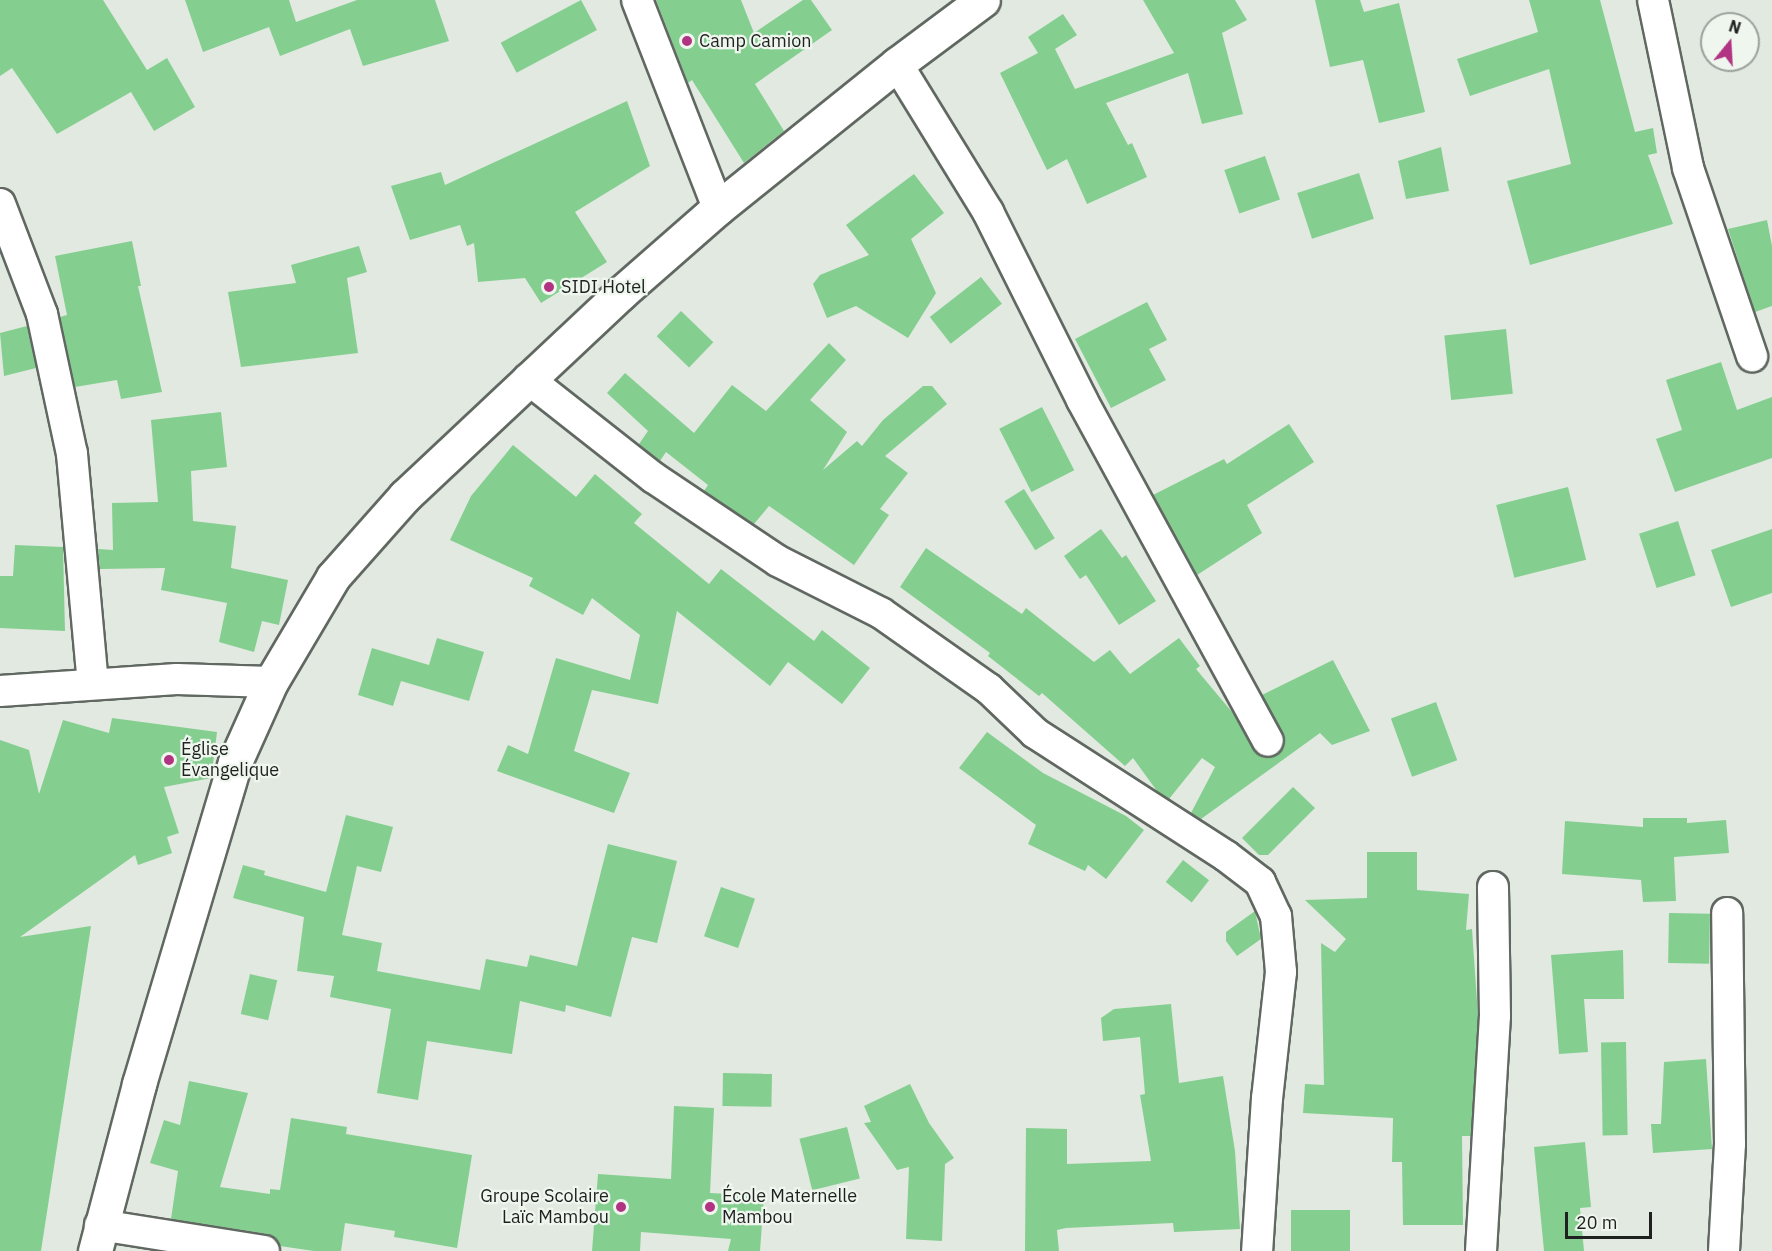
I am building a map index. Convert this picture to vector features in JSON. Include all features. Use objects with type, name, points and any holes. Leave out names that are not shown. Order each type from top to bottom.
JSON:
[{"type":"street","points":[[637,0],[718,208]]},
{"type":"street","points":[[264,1251],[98,1238],[235,762],[271,682],[333,578],[405,496],[528,379],[718,208],[897,64],[983,0]]},
{"type":"street","points":[[1653,0],[1688,168],[1752,356]]},
{"type":"street","points":[[897,64],[987,212],[1082,400],[1268,741]]},
{"type":"street","points":[[0,204],[42,314],[72,454],[93,683]]},
{"type":"street","points":[[528,379],[654,478],[778,561],[881,613],[989,689],[1035,733],[1226,856],[1260,882],[1276,916],[1281,972],[1267,1098],[1257,1251]]},
{"type":"street","points":[[0,691],[177,679],[271,682]]},
{"type":"street","points":[[1481,1251],[1495,1016],[1493,887]]},
{"type":"street","points":[[1724,1251],[1730,1144],[1727,913]]},
{"type":"building","points":[[0,0],[103,0],[147,70],[167,58],[195,107],[154,131],[131,92],[57,134],[12,68],[0,76]]},
{"type":"building","points":[[185,0],[289,0],[296,22],[357,0],[435,0],[449,41],[363,66],[350,29],[280,56],[269,27],[203,52]]},
{"type":"building","points":[[581,0],[597,30],[517,73],[501,43]]},
{"type":"building","points":[[656,0],[741,0],[754,33],[803,0],[811,0],[832,30],[755,84],[784,131],[744,163],[692,80],[688,83]]},
{"type":"building","points":[[1143,0],[1235,0],[1247,20],[1222,33],[1243,114],[1202,124],[1188,73],[1106,103],[1128,145],[1132,143],[1147,177],[1087,204],[1067,159],[1047,170],[1000,73],[1038,53],[1028,37],[1063,14],[1077,35],[1055,49],[1075,89],[1174,53]]},
{"type":"building","points":[[1315,0],[1360,0],[1364,12],[1399,3],[1425,112],[1379,123],[1363,60],[1330,67]]},
{"type":"building","points":[[1529,0],[1600,0],[1635,132],[1653,128],[1657,153],[1648,155],[1673,224],[1530,265],[1507,181],[1571,164],[1549,69],[1470,96],[1457,59],[1538,32]]},
{"type":"building","points":[[627,101],[650,166],[575,212],[607,262],[541,303],[525,278],[478,282],[474,243],[467,246],[460,225],[410,240],[391,186],[441,172],[445,185]]},
{"type":"building","points":[[1441,147],[1449,191],[1406,199],[1398,161]]},
{"type":"building","points":[[1265,156],[1280,199],[1239,213],[1224,170]]},
{"type":"building","points":[[1359,173],[1374,219],[1312,239],[1297,193]]},
{"type":"building","points":[[914,174],[944,213],[911,239],[936,293],[908,338],[856,306],[827,318],[813,284],[820,275],[869,255],[846,225]]},
{"type":"building","points":[[1767,220],[1772,246],[1772,306],[1755,312],[1728,229]]},
{"type":"building","points":[[132,241],[141,286],[138,286],[162,392],[121,399],[117,380],[75,387],[60,317],[67,315],[55,256]]},
{"type":"building","points":[[359,246],[367,272],[347,278],[358,353],[241,367],[228,292],[296,283],[291,265]]},
{"type":"building","points":[[981,277],[1002,304],[951,344],[930,317]]},
{"type":"building","points":[[1147,302],[1167,340],[1149,349],[1166,380],[1111,408],[1075,339]]},
{"type":"building","points":[[681,311],[713,342],[689,367],[657,336]]},
{"type":"building","points":[[27,326],[36,368],[4,376],[0,333]]},
{"type":"building","points":[[1506,329],[1513,394],[1451,400],[1444,335]]},
{"type":"building","points":[[829,343],[846,360],[810,400],[847,432],[823,470],[857,441],[862,446],[883,420],[923,386],[932,386],[947,404],[885,456],[908,473],[880,509],[889,515],[854,565],[769,506],[754,524],[704,491],[708,485],[666,452],[660,461],[639,444],[648,431],[607,393],[625,373],[694,433],[732,385],[766,411]]},
{"type":"building","points":[[1721,362],[1737,410],[1772,397],[1772,458],[1675,492],[1656,439],[1682,430],[1666,380]]},
{"type":"building","points":[[1042,407],[1074,470],[1031,492],[999,429]]},
{"type":"building","points":[[221,412],[227,467],[191,471],[193,521],[236,526],[231,568],[288,580],[279,625],[262,621],[254,652],[219,642],[227,603],[161,590],[165,568],[100,569],[98,549],[113,550],[112,503],[158,502],[151,420]]},
{"type":"building","points":[[1289,424],[1314,462],[1247,505],[1262,533],[1197,575],[1153,495],[1224,459],[1227,464]]},
{"type":"building","points":[[513,445],[576,497],[595,474],[642,514],[634,523],[709,584],[721,569],[814,641],[822,630],[870,668],[842,704],[788,662],[770,686],[677,611],[658,704],[592,690],[574,751],[630,773],[614,813],[497,771],[508,745],[528,754],[556,658],[630,680],[640,635],[592,598],[583,615],[529,586],[533,578],[450,540],[471,496]]},
{"type":"building","points":[[1568,487],[1586,560],[1514,578],[1496,505]]},
{"type":"building","points":[[1024,489],[1055,538],[1035,550],[1004,501]]},
{"type":"building","points":[[1678,521],[1696,575],[1657,588],[1639,534]]},
{"type":"building","points":[[1101,529],[1122,558],[1126,555],[1156,601],[1119,625],[1086,575],[1080,579],[1064,556]]},
{"type":"building","points":[[1772,529],[1772,593],[1731,607],[1711,550]]},
{"type":"building","points":[[15,545],[63,547],[65,631],[0,628],[0,576],[13,576]]},
{"type":"building","points":[[926,548],[1022,614],[1026,608],[1094,662],[1110,650],[1130,674],[1179,638],[1200,666],[1196,669],[1232,712],[1260,756],[1277,756],[1285,742],[1262,695],[1333,660],[1370,731],[1332,745],[1320,733],[1201,819],[1191,813],[1215,767],[1202,758],[1169,799],[1157,791],[1133,758],[1125,766],[1042,693],[1039,696],[988,656],[990,653],[900,587]]},
{"type":"building","points":[[437,638],[484,652],[469,701],[401,681],[393,706],[358,695],[372,648],[429,665]]},
{"type":"building","points":[[1436,702],[1457,760],[1412,777],[1391,718]]},
{"type":"building","points":[[112,718],[217,732],[211,778],[164,787],[179,833],[167,837],[172,853],[138,865],[135,855],[20,937],[91,926],[41,1251],[0,1251],[0,740],[29,750],[39,794],[63,720],[109,733]]},
{"type":"building","points":[[987,732],[1043,773],[1126,816],[1144,830],[1106,879],[1088,865],[1085,871],[1028,844],[1036,825],[959,768]]},
{"type":"building","points":[[1293,787],[1315,808],[1268,855],[1259,855],[1242,838]]},
{"type":"building","points":[[346,815],[393,827],[381,872],[357,866],[342,935],[382,943],[377,971],[480,990],[486,959],[527,967],[530,955],[577,966],[608,844],[677,861],[657,943],[632,937],[611,1017],[566,1005],[565,1012],[520,1001],[512,1054],[427,1041],[418,1100],[377,1093],[391,1009],[330,997],[334,976],[297,971],[304,917],[233,898],[243,865],[265,871],[264,875],[326,892]]},
{"type":"building","points":[[1643,818],[1687,818],[1687,823],[1726,820],[1729,853],[1674,857],[1676,901],[1643,902],[1641,880],[1562,874],[1565,821],[1643,827]]},
{"type":"building","points":[[1367,852],[1417,852],[1417,890],[1469,894],[1466,930],[1472,929],[1478,1016],[1471,1136],[1462,1136],[1463,1225],[1403,1225],[1402,1162],[1392,1162],[1393,1118],[1303,1113],[1305,1084],[1324,1085],[1321,943],[1335,952],[1346,939],[1305,900],[1367,898]]},
{"type":"building","points":[[1183,860],[1209,880],[1192,902],[1166,882]]},
{"type":"building","points":[[721,887],[755,899],[738,948],[704,936]]},
{"type":"building","points":[[1255,911],[1261,939],[1237,956],[1226,941],[1226,932]]},
{"type":"building","points":[[1669,913],[1710,914],[1709,964],[1668,963]]},
{"type":"building","points":[[1623,950],[1624,999],[1584,999],[1588,1052],[1559,1054],[1551,955]]},
{"type":"building","points":[[250,974],[277,980],[268,1020],[241,1014]]},
{"type":"building","points":[[1171,1004],[1179,1083],[1223,1076],[1235,1151],[1240,1229],[1174,1232],[1173,1223],[1066,1228],[1057,1230],[1059,1251],[1025,1251],[1026,1128],[1067,1129],[1067,1164],[1151,1161],[1140,1095],[1145,1094],[1140,1037],[1103,1041],[1101,1018],[1114,1009]]},
{"type":"building","points":[[1601,1042],[1626,1042],[1628,1135],[1603,1135]]},
{"type":"building","points":[[1706,1059],[1712,1149],[1653,1153],[1651,1124],[1661,1124],[1664,1062]]},
{"type":"building","points":[[723,1073],[772,1074],[771,1107],[722,1106]]},
{"type":"building","points":[[189,1081],[248,1093],[220,1187],[270,1194],[270,1189],[280,1190],[291,1118],[347,1127],[346,1134],[472,1155],[457,1248],[394,1237],[395,1231],[345,1223],[341,1251],[314,1251],[280,1246],[267,1234],[171,1219],[178,1171],[150,1163],[164,1120],[180,1125]]},
{"type":"building","points":[[910,1084],[929,1123],[954,1158],[945,1164],[942,1241],[906,1239],[909,1167],[897,1170],[864,1123],[871,1122],[864,1106]]},
{"type":"building","points":[[674,1106],[714,1108],[710,1193],[764,1196],[760,1251],[728,1251],[731,1239],[641,1232],[640,1251],[592,1251],[598,1174],[671,1179]]},
{"type":"building","points":[[847,1127],[860,1178],[812,1190],[799,1139]]},
{"type":"building","points":[[1585,1142],[1591,1207],[1580,1208],[1584,1251],[1544,1251],[1534,1147]]},
{"type":"building","points":[[1291,1210],[1350,1210],[1350,1251],[1291,1251]]},
{"type":"place","name":"Camp Camion","points":[[687,41]]},
{"type":"place","name":"SIDI Hotel","points":[[549,287]]},
{"type":"place","name":"Église Évangelique","points":[[169,760]]},
{"type":"place","name":"Groupe Scolaire Laïc Mambou","points":[[621,1207]]},
{"type":"place","name":"École Maternelle Mambou","points":[[710,1207]]}]
